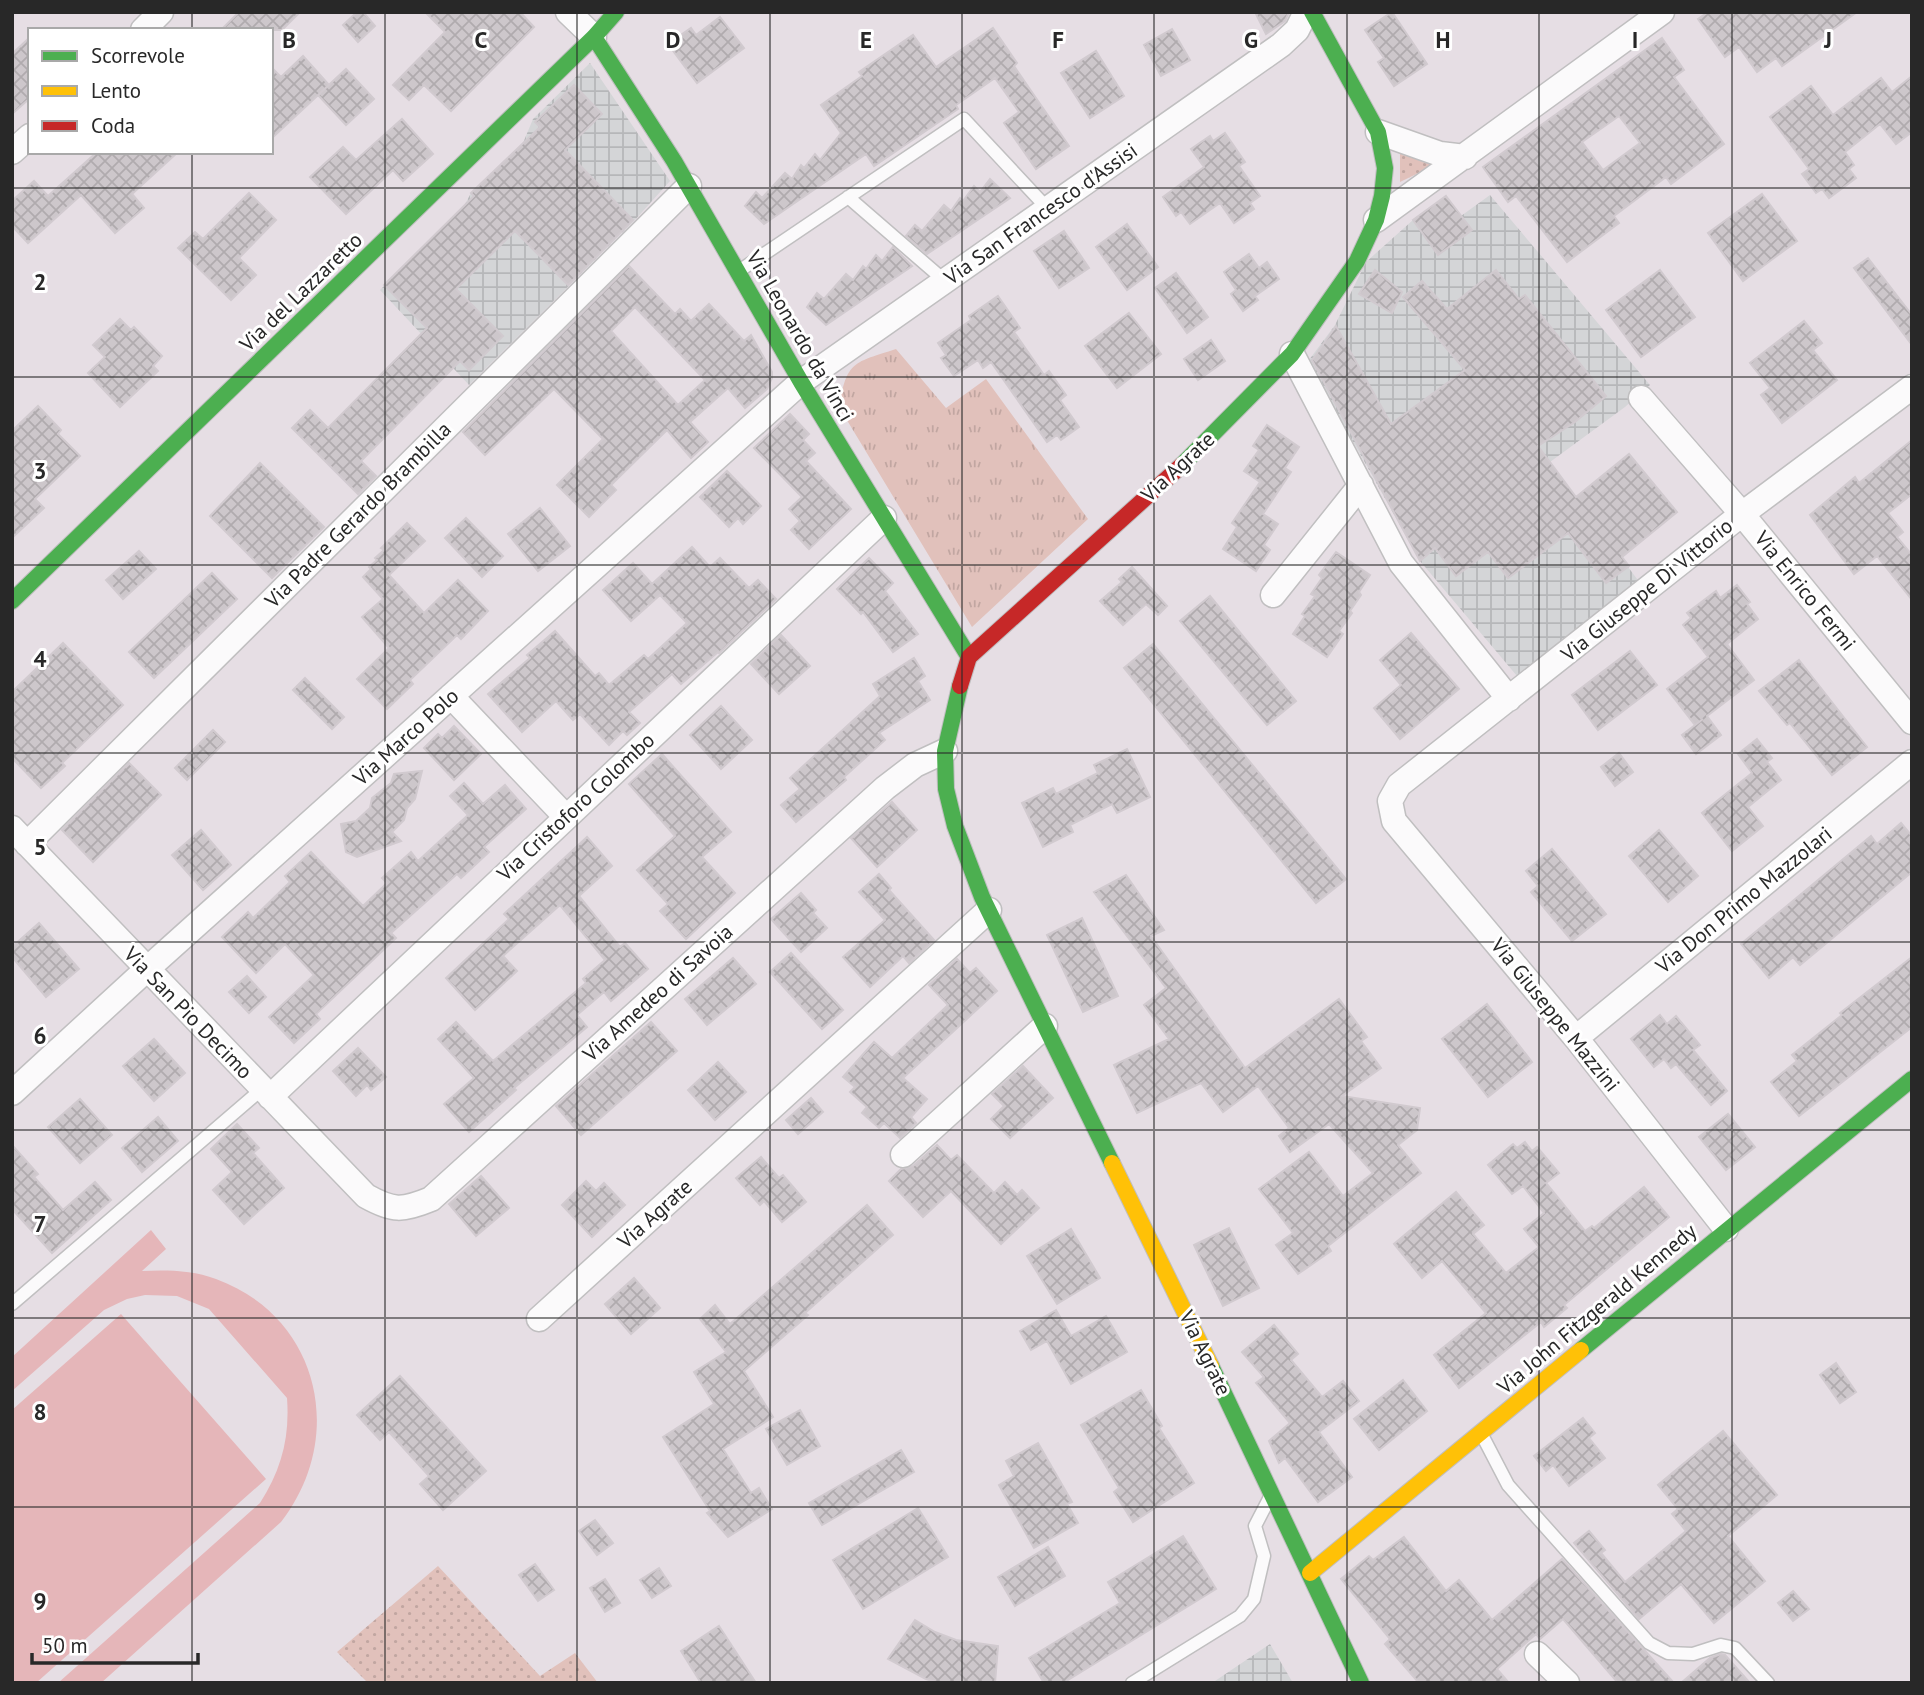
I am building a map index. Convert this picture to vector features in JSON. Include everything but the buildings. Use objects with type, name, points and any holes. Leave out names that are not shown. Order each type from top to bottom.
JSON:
[{"type":"street","points":[[145,28],[162,12]]},
{"type":"street","points":[[568,12],[594,37]]},
{"type":"street","name":"Via del Lazzaretto","points":[[12,601],[617,12]]},
{"type":"street","name":"Via San Francesco d'Assisi","points":[[801,382],[1280,45],[1297,30],[1306,12]]},
{"type":"street","name":"Via Agrate","points":[[1312,12],[1378,132],[1385,168],[1376,220],[1357,261],[1293,354],[1194,455],[969,657],[945,751],[948,790],[969,866],[1272,1492],[1361,1683]]},
{"type":"street","points":[[1376,220],[1662,12]]},
{"type":"street","name":"Via Leonardo da Vinci","points":[[594,37],[689,186],[801,382],[969,657]]},
{"type":"street","points":[[1280,45],[1320,49],[1340,63]]},
{"type":"street","points":[[1378,132],[1440,154],[1465,157]]},
{"type":"street","points":[[12,152],[28,137]]},
{"type":"street","name":"Via Padre Gerardo Brambilla","points":[[20,836],[689,186]]},
{"type":"street","points":[[1293,354],[1401,563],[1509,699]]},
{"type":"street","name":"Via Marco Polo","points":[[12,1093],[801,382]]},
{"type":"street","name":"Via Giuseppe Di Vittorio","points":[[1390,801],[1399,785],[1742,514],[1912,387]]},
{"type":"street","name":"Via Enrico Fermi","points":[[1641,398],[1742,514],[1912,722]]},
{"type":"street","points":[[1272,595],[1361,485]]},
{"type":"street","name":"Via Cristoforo Colombo","points":[[266,1093],[566,817],[884,518]]},
{"type":"street","points":[[451,696],[566,817]]},
{"type":"street","name":"Via Amedeo di Savoia","points":[[366,1196],[387,1207],[411,1207],[431,1199],[885,788],[915,765],[945,751]]},
{"type":"street","name":"Via Don Primo Mazzolari","points":[[1576,1038],[1912,762]]},
{"type":"street","name":"Via Giuseppe Mazzini","points":[[1390,801],[1394,821],[1576,1038],[1726,1229]]},
{"type":"street","name":"Via San Pio Decimo","points":[[20,836],[366,1196]]},
{"type":"street","name":"Via Agrate","points":[[539,1320],[989,910]]},
{"type":"street","points":[[903,1155],[1045,1026]]},
{"type":"street","name":"Via John Fitzgerald Kennedy","points":[[1310,1573],[1912,1079]]},
{"type":"street","points":[[1537,1654],[1567,1683]]},
{"type":"lane","points":[[738,272],[964,119],[1048,209]]},
{"type":"lane","points":[[848,197],[945,281]]},
{"type":"lane","points":[[12,1304],[266,1093]]},
{"type":"lane","points":[[1481,1432],[1508,1485],[1649,1643],[1668,1653],[1693,1654],[1721,1645],[1735,1648],[1768,1683]]},
{"type":"lane","points":[[1132,1683],[1240,1616],[1254,1598],[1264,1556],[1255,1526],[1272,1492]]},
{"type":"shaded area","points":[[590,63],[670,181],[634,221],[469,385],[380,290],[464,206],[471,193],[523,143],[533,119]]},
{"type":"shaded area","points":[[1490,195],[1650,385],[1625,407],[1550,462],[1640,583],[1517,676],[1420,561],[1306,364],[1335,325],[1366,262],[1413,220],[1446,196],[1461,216]]},
{"type":"shaded area","points":[[151,1230],[166,1249],[142,1271],[189,1272],[216,1279],[251,1297],[279,1321],[300,1350],[312,1383],[317,1418],[313,1454],[301,1489],[281,1522],[101,1683],[58,1683],[260,1503],[279,1466],[285,1440],[287,1398],[209,1309],[177,1296],[145,1295],[127,1299],[104,1310],[12,1391],[12,1357]]},
{"type":"shaded area","points":[[121,1314],[266,1479],[36,1683],[12,1683],[12,1410]]},
{"type":"shaded area","points":[[1270,1644],[1293,1683],[1212,1683]]},
{"type":"green space","points":[[1400,152],[1431,160],[1433,166],[1400,182]]},
{"type":"green space","points":[[896,349],[946,408],[986,379],[1088,519],[972,627],[839,407],[849,372],[870,357]]},
{"type":"green space","points":[[438,1566],[540,1676],[575,1653],[598,1683],[368,1683],[337,1652]]},
{"type":"traffic: fast","points":[[12,601],[594,37],[616,12]]},
{"type":"traffic: fast","points":[[1182,465],[1292,354],[1357,261],[1376,220],[1385,168],[1378,132],[1312,12]]},
{"type":"traffic: fast","points":[[594,37],[674,161],[801,382],[969,657]]},
{"type":"traffic: fast","points":[[960,686],[945,751],[946,789],[955,826],[982,897],[1112,1163]]},
{"type":"traffic: fast","points":[[1581,1350],[1912,1079]]},
{"type":"traffic: fast","points":[[1211,1366],[1361,1683]]},
{"type":"traffic: slow","points":[[1112,1163],[1211,1366]]},
{"type":"traffic: slow","points":[[1310,1573],[1581,1350]]},
{"type":"traffic: jam","points":[[960,686],[969,657],[1182,465]]}]
